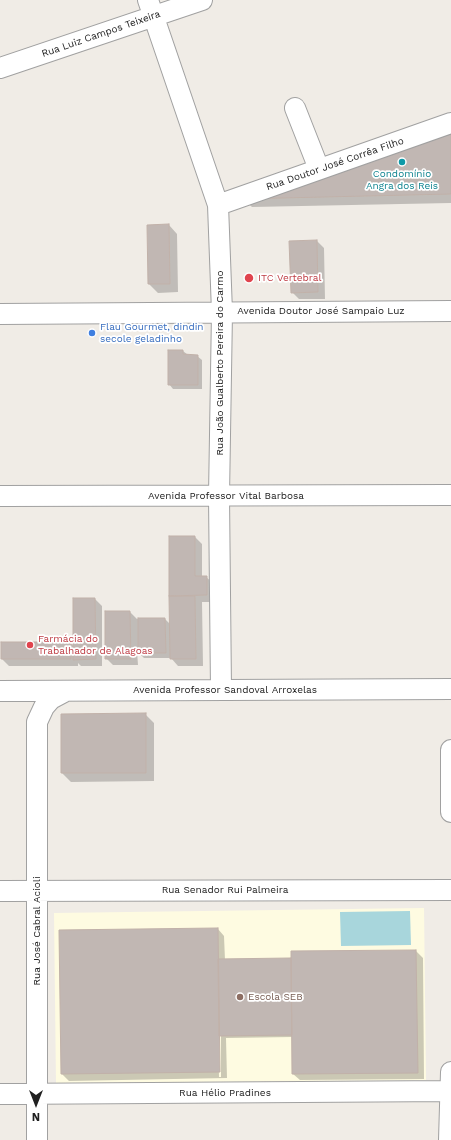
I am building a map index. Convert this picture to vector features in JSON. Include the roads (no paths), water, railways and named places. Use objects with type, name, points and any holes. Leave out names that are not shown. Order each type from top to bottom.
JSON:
[{"type":"street","name":"Rua Luiz Campos Teixeira","points":[[0,68],[151,8],[202,0]]},
{"type":"street","name":"Rua João Gualberto Pereira do Carmo","points":[[151,8],[218,205],[222,312],[219,496],[221,690]]},
{"type":"street","points":[[295,108],[319,169]]},
{"type":"street","name":"Rua Doutor José Corrêa Filho","points":[[218,205],[451,123]]},
{"type":"street","name":"Avenida Doutor José Sampaio Luz","points":[[0,314],[451,311]]},
{"type":"street","name":"Avenida Professor Vital Barbosa","points":[[0,496],[451,495]]},
{"type":"street","name":"Avenida Professor Sandoval Arroxelas","points":[[2,691],[451,689]]},
{"type":"street","points":[[2,691],[24,701],[32,711],[37,722]]},
{"type":"street","name":"Rua José Cabral Acioli","points":[[38,1140],[36,890],[37,722],[44,707],[51,699],[66,691]]},
{"type":"street","points":[[451,750],[451,812]]},
{"type":"street","name":"Rua Senador Rui Palmeira","points":[[0,891],[451,890]]},
{"type":"street","points":[[449,1140],[451,1072]]},
{"type":"street","name":"Rua Hélio Pradines","points":[[0,1094],[451,1091]]},
{"type":"water","points":[[410,911],[411,945],[341,946],[340,912]]},
{"type":"place","name":"Condomínio Angra dos Reis","points":[[402,162]]},
{"type":"place","name":"ITC Vertebral","points":[[249,278]]},
{"type":"place","name":"Flau Gourmet, dindin secole geladinho","points":[[92,333]]},
{"type":"place","name":"Farmácia do Trabalhador de Alagoas","points":[[30,645]]},
{"type":"place","name":"Escola SEB","points":[[240,997]]}]
